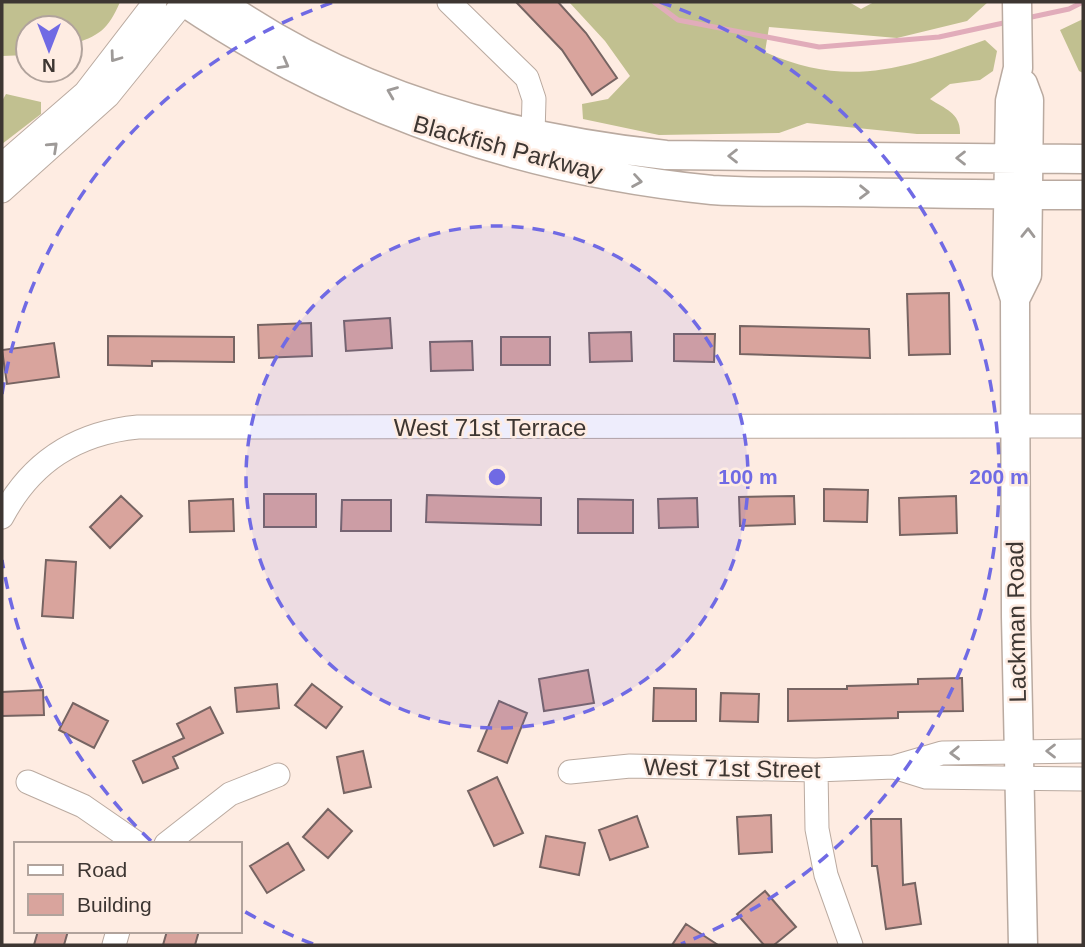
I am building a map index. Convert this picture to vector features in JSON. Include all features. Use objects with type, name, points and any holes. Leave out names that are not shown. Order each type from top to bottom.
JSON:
[{"type":"main road","name":"Blackfish Parkway","points":[[184,2],[238,38],[349,96],[410,122],[541,162],[613,177],[716,190],[1083,195]]},
{"type":"main road","name":"Blackfish Parkway","points":[[220,2],[258,28],[345,74],[404,97],[533,135],[599,148],[666,155],[1083,159]]},
{"type":"main road","name":"Lackman Road","points":[[1017,2],[1018,68],[1029,100],[1019,159],[1018,195],[1027,275],[1016,299],[1015,427],[1018,764],[1023,945]]},
{"type":"street","points":[[2,166],[85,93],[155,2]]},
{"type":"street","points":[[2,191],[108,96],[184,2]]},
{"type":"street","points":[[449,2],[527,78],[534,99],[533,135]]},
{"type":"street","name":"West 71st Terrace","points":[[2,517],[16,490],[33,471],[60,450],[101,432],[127,428],[1083,426]]},
{"type":"street","points":[[1018,764],[1083,751]]},
{"type":"street","points":[[1018,764],[1083,779]]},
{"type":"street","name":"West 71st Street","points":[[570,772],[630,766],[816,770],[894,767],[926,777],[1018,764]]},
{"type":"street","points":[[816,770],[817,830],[825,876],[851,945]]},
{"type":"street","points":[[169,842],[230,794],[278,775]]},
{"type":"street","points":[[28,782],[83,806],[135,842]]},
{"type":"shaded area","points":[[2,2],[120,2],[107,26],[84,40],[84,14],[14,14],[14,56],[2,56]]},
{"type":"shaded area","points":[[569,2],[849,2],[861,9],[874,2],[988,2],[967,21],[897,38],[769,27],[765,52],[823,70],[850,72],[902,66],[985,40],[997,51],[993,71],[980,80],[950,84],[930,99],[955,116],[960,134],[917,134],[807,123],[779,133],[659,135],[583,119],[582,104],[608,99],[630,76],[605,41]]},
{"type":"shaded area","points":[[1083,19],[1083,73],[1079,71],[1060,30]]},
{"type":"shaded area","points":[[6,94],[41,102],[41,114],[2,144],[2,101]]},
{"type":"building","points":[[516,2],[558,2],[586,33],[617,78],[592,95],[562,50]]},
{"type":"building","points":[[949,293],[950,354],[909,355],[907,294]]},
{"type":"building","points":[[390,318],[392,348],[346,351],[344,321]]},
{"type":"building","points":[[311,323],[312,356],[259,358],[258,325]]},
{"type":"building","points":[[740,326],[869,329],[870,358],[740,354]]},
{"type":"building","points":[[631,332],[632,361],[590,362],[589,333]]},
{"type":"building","points":[[674,334],[715,334],[714,362],[674,361]]},
{"type":"building","points":[[108,336],[234,337],[234,362],[152,361],[152,366],[108,365]]},
{"type":"building","points":[[501,337],[550,337],[550,365],[501,365]]},
{"type":"building","points":[[472,341],[473,370],[431,371],[430,342]]},
{"type":"building","points":[[54,343],[59,377],[7,384],[2,350]]},
{"type":"building","points":[[824,489],[868,490],[867,522],[824,521]]},
{"type":"building","points":[[264,494],[316,494],[316,527],[264,527]]},
{"type":"building","points":[[427,495],[541,498],[541,525],[426,522]]},
{"type":"building","points":[[121,496],[142,516],[110,548],[90,527]]},
{"type":"building","points":[[794,496],[795,524],[740,526],[739,497]]},
{"type":"building","points":[[956,496],[957,533],[900,535],[899,498]]},
{"type":"building","points":[[697,498],[698,527],[659,528],[658,499]]},
{"type":"building","points":[[233,499],[234,531],[190,532],[189,501]]},
{"type":"building","points":[[578,499],[633,500],[633,533],[578,533]]},
{"type":"building","points":[[342,500],[391,500],[391,531],[341,531]]},
{"type":"building","points":[[46,560],[76,562],[73,618],[42,616]]},
{"type":"building","points":[[588,670],[594,703],[544,711],[539,679]]},
{"type":"building","points":[[962,678],[963,711],[898,712],[898,718],[788,721],[788,689],[847,689],[847,686],[918,684],[918,679]]},
{"type":"building","points":[[277,684],[279,708],[237,712],[235,688]]},
{"type":"building","points":[[312,684],[342,707],[326,728],[295,705]]},
{"type":"building","points":[[654,688],[696,689],[696,721],[653,721]]},
{"type":"building","points":[[43,690],[44,715],[2,716],[2,692]]},
{"type":"building","points":[[721,693],[759,694],[758,722],[720,721]]},
{"type":"building","points":[[499,701],[527,713],[507,763],[478,751]]},
{"type":"building","points":[[73,703],[108,721],[94,748],[59,730]]},
{"type":"building","points":[[210,707],[223,733],[173,757],[178,768],[143,783],[133,761],[184,738],[177,724]]},
{"type":"building","points":[[363,751],[371,787],[344,793],[337,757]]},
{"type":"building","points":[[497,777],[523,833],[494,846],[468,791]]},
{"type":"building","points":[[328,809],[352,831],[328,858],[303,837]]},
{"type":"building","points":[[771,815],[772,852],[739,854],[737,817]]},
{"type":"building","points":[[637,816],[648,847],[610,860],[599,830]]},
{"type":"building","points":[[871,819],[901,819],[903,885],[915,883],[921,924],[886,929],[877,866],[872,866]]},
{"type":"building","points":[[546,836],[585,843],[579,875],[540,867]]},
{"type":"building","points":[[288,843],[304,870],[267,893],[250,866]]},
{"type":"building","points":[[765,891],[796,927],[774,945],[764,945],[737,914]]},
{"type":"building","points":[[686,924],[718,945],[672,945]]},
{"type":"building","points":[[37,933],[67,933],[64,945],[34,945]]},
{"type":"building","points":[[166,933],[198,933],[195,945],[163,945]]},
{"type":"waterway","points":[[654,2],[678,20],[819,47],[939,37],[1008,22]]},
{"type":"waterway","points":[[1027,18],[1069,9],[1083,2]]}]
